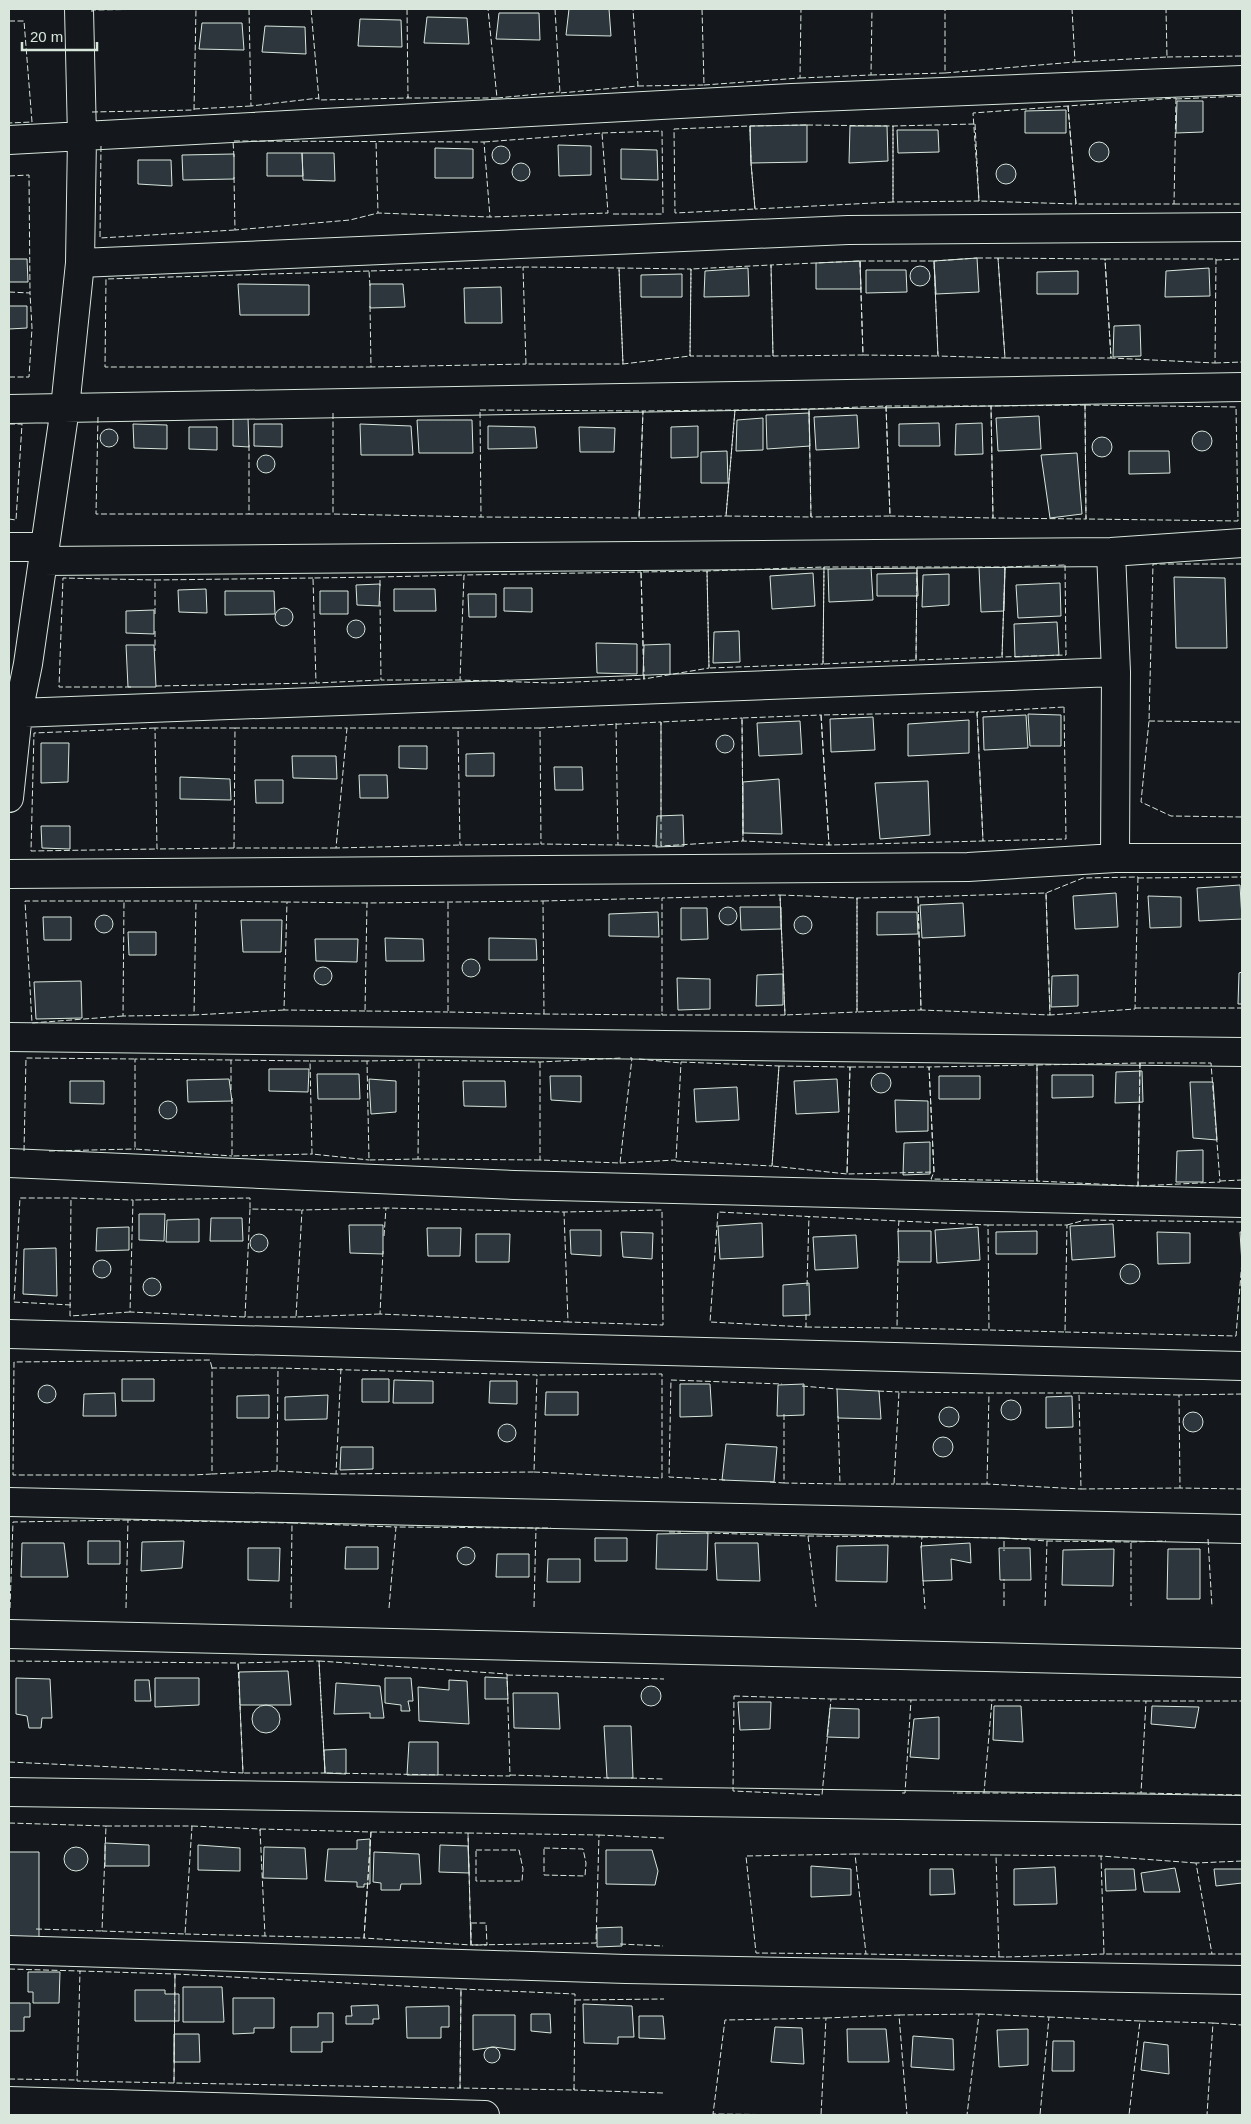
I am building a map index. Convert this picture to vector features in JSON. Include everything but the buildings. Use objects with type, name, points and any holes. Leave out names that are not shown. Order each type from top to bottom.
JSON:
[{"type":"street","points":[[9,798],[18,713],[18,665],[44,554],[65,408],[80,263],[82,136],[79,9]]},
{"type":"street","points":[[9,140],[792,98],[1242,80]]},
{"type":"street","points":[[80,263],[848,230],[1242,226]]},
{"type":"street","points":[[9,409],[130,405],[1242,387]]},
{"type":"street","points":[[9,547],[44,554],[1111,552],[1242,543]]},
{"type":"street","points":[[1111,552],[1116,672],[1115,858]]},
{"type":"street","points":[[18,713],[1116,672]]},
{"type":"street","points":[[9,874],[968,867],[1115,858],[1242,858]]},
{"type":"street","points":[[9,1037],[1242,1052]]},
{"type":"street","points":[[9,1163],[514,1185],[1242,1203]]},
{"type":"street","points":[[9,1334],[1242,1366]]},
{"type":"street","points":[[9,1502],[1242,1529]]},
{"type":"street","points":[[9,1634],[1242,1663]]},
{"type":"street","points":[[9,1792],[1242,1810]]},
{"type":"street","points":[[9,1950],[626,1970],[1242,1980]]},
{"type":"street","points":[[9,2101],[485,2115]]},
{"type":"fence","points":[[92,12],[92,10],[165,9]]},
{"type":"fence","points":[[92,112],[194,110],[196,9]]},
{"type":"fence","points":[[249,9],[251,106],[319,98]]},
{"type":"fence","points":[[311,9],[319,100],[408,98],[407,9]]},
{"type":"fence","points":[[408,96],[408,98],[497,98],[488,9]]},
{"type":"fence","points":[[555,9],[560,93],[638,86],[633,9]]},
{"type":"fence","points":[[638,86],[704,85],[702,9]]},
{"type":"fence","points":[[704,85],[800,78],[801,9]]},
{"type":"fence","points":[[800,78],[871,75],[872,9]]},
{"type":"fence","points":[[871,75],[945,73],[945,9]]},
{"type":"fence","points":[[945,73],[1075,62],[1072,9]]},
{"type":"fence","points":[[1075,62],[1167,57],[1166,9]]},
{"type":"fence","points":[[9,21],[24,21],[32,122],[9,123]]},
{"type":"fence","points":[[1167,57],[1242,56]]},
{"type":"fence","points":[[497,98],[560,92]]},
{"type":"fence","points":[[1176,99],[1242,96]]},
{"type":"fence","points":[[1176,98],[1174,204],[1076,204],[1068,106],[1176,98]]},
{"type":"fence","points":[[194,109],[251,106],[251,104]]},
{"type":"fence","points":[[1068,106],[1076,204],[979,201],[973,113],[1068,106]]},
{"type":"fence","points":[[975,124],[979,201],[893,202],[893,126],[975,124]]},
{"type":"fence","points":[[807,125],[893,126],[893,202],[755,209],[750,126],[807,125]]},
{"type":"fence","points":[[750,126],[755,209],[675,213],[674,129],[750,126]]},
{"type":"fence","points":[[602,133],[662,131],[663,214],[611,214]]},
{"type":"fence","points":[[484,142],[602,133],[608,213],[490,217]]},
{"type":"fence","points":[[234,157],[233,141],[484,142],[490,217],[378,213],[376,141]]},
{"type":"fence","points":[[101,146],[100,238],[235,230]]},
{"type":"fence","points":[[9,176],[29,175],[30,293],[9,292]]},
{"type":"fence","points":[[234,177],[235,230],[350,220],[378,213]]},
{"type":"fence","points":[[1174,204],[1242,204]]},
{"type":"fence","points":[[977,258],[998,258],[1005,358],[938,356],[934,261],[977,258]]},
{"type":"fence","points":[[998,258],[1105,259],[1111,358],[1005,358],[998,258]]},
{"type":"fence","points":[[1105,259],[1216,259],[1215,363],[1111,358],[1105,259]]},
{"type":"fence","points":[[1216,260],[1242,259]]},
{"type":"fence","points":[[860,261],[863,355],[773,356],[771,265],[860,261]]},
{"type":"fence","points":[[860,261],[934,261],[938,356],[863,355],[860,261]]},
{"type":"fence","points":[[771,265],[773,356],[690,356],[691,269],[771,265]]},
{"type":"fence","points":[[523,267],[619,268],[623,364],[526,364],[523,267]]},
{"type":"fence","points":[[370,286],[369,271],[523,267]]},
{"type":"fence","points":[[619,268],[691,269],[690,356],[623,364],[619,268]]},
{"type":"fence","points":[[369,271],[106,279],[105,367],[371,367]]},
{"type":"fence","points":[[9,377],[29,377],[32,328],[30,293]]},
{"type":"fence","points":[[370,306],[371,367],[526,364]]},
{"type":"fence","points":[[1215,363],[1242,362]]},
{"type":"fence","points":[[1085,405],[1236,407],[1238,521],[1086,519],[1085,405]]},
{"type":"fence","points":[[1085,405],[1086,519],[993,518],[991,406],[1085,405]]},
{"type":"fence","points":[[886,406],[991,406],[993,518],[890,516],[886,406]]},
{"type":"fence","points":[[886,406],[890,516],[811,517],[809,409],[886,406]]},
{"type":"fence","points":[[809,409],[811,517],[726,516],[735,410],[809,409]]},
{"type":"fence","points":[[480,410],[643,411],[639,518],[481,517],[480,410]]},
{"type":"fence","points":[[735,410],[726,516],[639,518],[643,411],[735,410]]},
{"type":"fence","points":[[333,413],[333,514],[481,517]]},
{"type":"fence","points":[[98,417],[96,514],[249,514]]},
{"type":"fence","points":[[9,424],[22,424],[16,520],[9,519]]},
{"type":"fence","points":[[249,445],[249,514],[333,514]]},
{"type":"fence","points":[[1242,564],[1153,564],[1149,721],[1141,802],[1171,816],[1242,817]]},
{"type":"fence","points":[[1065,565],[1066,655],[1002,657],[1005,567],[1065,565]]},
{"type":"fence","points":[[824,567],[823,664],[709,668],[707,571],[824,567]]},
{"type":"fence","points":[[824,567],[917,567],[916,660],[823,664],[824,567]]},
{"type":"fence","points":[[917,567],[1005,567],[1002,657],[916,660],[917,567]]},
{"type":"fence","points":[[707,571],[709,668],[644,679],[641,572],[707,571]]},
{"type":"fence","points":[[641,572],[644,679],[552,683],[460,680],[464,575],[641,572]]},
{"type":"fence","points":[[380,586],[380,577],[464,575]]},
{"type":"fence","points":[[380,577],[313,578],[316,683],[381,680]]},
{"type":"fence","points":[[131,687],[59,687],[63,578],[155,580]]},
{"type":"fence","points":[[155,614],[155,580],[313,578]]},
{"type":"fence","points":[[380,601],[381,680],[460,680]]},
{"type":"fence","points":[[155,631],[155,651]]},
{"type":"fence","points":[[156,686],[316,683]]},
{"type":"fence","points":[[1064,707],[1066,839],[983,841],[977,712],[1064,707]]},
{"type":"fence","points":[[977,712],[983,841],[829,845],[821,715],[977,712]]},
{"type":"fence","points":[[821,715],[829,845],[743,841],[742,718],[821,715]]},
{"type":"fence","points":[[742,718],[743,841],[661,846],[661,722],[742,718]]},
{"type":"fence","points":[[1149,721],[1242,722]]},
{"type":"fence","points":[[616,723],[618,845],[541,844],[540,728],[661,722],[661,819]]},
{"type":"fence","points":[[155,728],[34,733],[31,851],[157,849]]},
{"type":"fence","points":[[234,848],[157,849],[155,728],[235,728]]},
{"type":"fence","points":[[336,848],[234,848],[235,728],[347,728]]},
{"type":"fence","points":[[458,728],[347,728],[336,848],[460,845]]},
{"type":"fence","points":[[540,728],[458,728],[460,845],[541,844]]},
{"type":"fence","points":[[618,845],[659,846]]},
{"type":"fence","points":[[1138,877],[1135,1009],[1050,1015],[1046,893],[1083,878],[1138,877]]},
{"type":"fence","points":[[1138,878],[1242,877]]},
{"type":"fence","points":[[1046,893],[1050,1015],[921,1010],[918,897],[1046,893]]},
{"type":"fence","points":[[780,895],[785,1015],[662,1015],[662,898],[780,895]]},
{"type":"fence","points":[[780,895],[857,898],[857,1012],[785,1015],[780,895]]},
{"type":"fence","points":[[918,897],[921,1010],[857,1012],[857,898],[918,897]]},
{"type":"fence","points":[[543,901],[662,898]]},
{"type":"fence","points":[[123,1016],[32,1023],[25,901],[124,901]]},
{"type":"fence","points":[[194,1015],[123,1016],[124,901],[196,901]]},
{"type":"fence","points":[[284,1010],[194,1015],[196,901],[287,902]]},
{"type":"fence","points":[[448,903],[448,1012],[544,1014],[543,901],[367,903],[365,1011],[448,1012]]},
{"type":"fence","points":[[365,1011],[284,1010],[287,902],[367,903]]},
{"type":"fence","points":[[1135,1008],[1242,1008]]},
{"type":"fence","points":[[544,1014],[662,1015],[662,1013]]},
{"type":"fence","points":[[24,1151],[26,1058],[135,1059]]},
{"type":"fence","points":[[540,1160],[418,1159],[419,1060],[540,1062],[622,1058]]},
{"type":"fence","points":[[540,1062],[540,1160],[620,1163],[632,1058],[630,1058]]},
{"type":"fence","points":[[231,1060],[135,1059],[135,1149],[232,1156]]},
{"type":"fence","points":[[639,1059],[681,1063]]},
{"type":"fence","points":[[231,1090],[231,1060],[310,1061]]},
{"type":"fence","points":[[418,1159],[369,1160],[367,1061],[419,1060]]},
{"type":"fence","points":[[367,1061],[310,1061],[312,1154],[369,1160]]},
{"type":"fence","points":[[681,1062],[779,1066],[772,1166],[676,1161],[681,1062]]},
{"type":"fence","points":[[1140,1063],[1138,1186],[1037,1181],[1037,1065],[1140,1063]]},
{"type":"fence","points":[[1140,1063],[1211,1063],[1220,1182],[1138,1186],[1140,1063]]},
{"type":"fence","points":[[1037,1065],[1037,1181],[931,1179],[934,1172],[929,1067],[1037,1065]]},
{"type":"fence","points":[[779,1066],[850,1067],[847,1174],[772,1166],[779,1066]]},
{"type":"fence","points":[[850,1067],[929,1067],[934,1172],[847,1174],[850,1067]]},
{"type":"fence","points":[[232,1098],[232,1156],[312,1154]]},
{"type":"fence","points":[[49,1151],[135,1149]]},
{"type":"fence","points":[[620,1163],[676,1160]]},
{"type":"fence","points":[[1220,1181],[1242,1180]]},
{"type":"fence","points":[[71,1198],[20,1198],[14,1302],[71,1305]]},
{"type":"fence","points":[[130,1312],[70,1316],[71,1198],[133,1200]]},
{"type":"fence","points":[[245,1317],[130,1312],[133,1200],[250,1198],[250,1209]]},
{"type":"fence","points":[[384,1236],[386,1208],[564,1212],[662,1210],[663,1325],[568,1322]]},
{"type":"fence","points":[[380,1314],[296,1317],[302,1210],[386,1208]]},
{"type":"fence","points":[[296,1317],[245,1317],[250,1209],[302,1210]]},
{"type":"fence","points":[[383,1251],[380,1314],[568,1322],[564,1212]]},
{"type":"fence","points":[[806,1314],[806,1327],[710,1322],[718,1212],[899,1221],[898,1232]]},
{"type":"fence","points":[[807,1286],[809,1216]]},
{"type":"fence","points":[[1067,1225],[1085,1220],[1242,1222]]},
{"type":"fence","points":[[897,1328],[989,1330],[988,1225],[899,1221]]},
{"type":"fence","points":[[988,1225],[1067,1225],[1065,1332],[989,1330]]},
{"type":"fence","points":[[806,1327],[897,1328],[898,1257]]},
{"type":"fence","points":[[1065,1332],[1236,1336],[1242,1261]]},
{"type":"fence","points":[[212,1368],[210,1360],[14,1362],[13,1475],[212,1474]]},
{"type":"fence","points":[[277,1471],[212,1474],[212,1368],[278,1368]]},
{"type":"fence","points":[[336,1474],[277,1471],[278,1368],[537,1375],[534,1472],[336,1474],[341,1368]]},
{"type":"fence","points":[[534,1472],[662,1478],[662,1374],[537,1375]]},
{"type":"fence","points":[[725,1480],[669,1477],[671,1380],[782,1384]]},
{"type":"fence","points":[[802,1386],[837,1389]]},
{"type":"fence","points":[[878,1391],[899,1392]]},
{"type":"fence","points":[[987,1484],[894,1484],[899,1392],[989,1393]]},
{"type":"fence","points":[[1079,1393],[989,1393],[987,1484],[1081,1489]]},
{"type":"fence","points":[[1179,1395],[1079,1393],[1081,1489],[1180,1488]]},
{"type":"fence","points":[[1242,1394],[1179,1395],[1180,1488],[1242,1489]]},
{"type":"fence","points":[[784,1414],[784,1483],[840,1484]]},
{"type":"fence","points":[[838,1416],[840,1484],[894,1484]]},
{"type":"fence","points":[[770,1482],[784,1483]]},
{"type":"fence","points":[[10,1608],[13,1522],[128,1520]]},
{"type":"fence","points":[[126,1608],[128,1520],[292,1523]]},
{"type":"fence","points":[[291,1608],[292,1523],[396,1527]]},
{"type":"fence","points":[[389,1608],[396,1527],[536,1528]]},
{"type":"fence","points":[[534,1607],[536,1528],[551,1528]]},
{"type":"fence","points":[[669,1532],[681,1532]]},
{"type":"fence","points":[[706,1533],[808,1536],[816,1607]]},
{"type":"fence","points":[[808,1536],[922,1537],[921,1550]]},
{"type":"fence","points":[[922,1537],[1004,1538],[1004,1551]]},
{"type":"fence","points":[[1004,1538],[1047,1541],[1045,1608]]},
{"type":"fence","points":[[1208,1539],[1212,1607]]},
{"type":"fence","points":[[1047,1541],[1131,1542],[1131,1606]]},
{"type":"fence","points":[[1131,1542],[1166,1541]]},
{"type":"fence","points":[[1004,1579],[1004,1606]]},
{"type":"fence","points":[[923,1580],[925,1609]]},
{"type":"fence","points":[[9,1661],[238,1663],[239,1674]]},
{"type":"fence","points":[[319,1661],[507,1674],[510,1776],[325,1773],[319,1661]]},
{"type":"fence","points":[[319,1661],[325,1773],[243,1773],[238,1663],[319,1661]]},
{"type":"fence","points":[[507,1675],[664,1679]]},
{"type":"fence","points":[[734,1696],[831,1699],[822,1795],[733,1791],[734,1696]]},
{"type":"fence","points":[[831,1699],[911,1700],[905,1793],[901,1793]]},
{"type":"fence","points":[[911,1700],[992,1700],[984,1793],[953,1793]]},
{"type":"fence","points":[[984,1793],[1141,1793],[1146,1701],[992,1700]]},
{"type":"fence","points":[[1146,1701],[1242,1701]]},
{"type":"fence","points":[[9,1762],[243,1773],[240,1704]]},
{"type":"fence","points":[[510,1775],[609,1778]]},
{"type":"fence","points":[[631,1778],[664,1779]]},
{"type":"fence","points":[[1141,1793],[1242,1795]]},
{"type":"fence","points":[[9,1823],[106,1827]]},
{"type":"fence","points":[[106,1826],[192,1826],[185,1934],[102,1931],[106,1826]]},
{"type":"fence","points":[[192,1826],[260,1829],[260,1831]]},
{"type":"fence","points":[[260,1829],[371,1832],[364,1938],[265,1936],[260,1829]]},
{"type":"fence","points":[[371,1832],[468,1833],[471,1945],[364,1938],[371,1832]]},
{"type":"fence","points":[[468,1833],[599,1835],[596,1943],[471,1945],[468,1833]]},
{"type":"fence","points":[[599,1835],[664,1838]]},
{"type":"fence","points":[[544,1848],[583,1849],[586,1863],[585,1876],[544,1875],[544,1848]]},
{"type":"fence","points":[[476,1850],[519,1850],[523,1869],[522,1881],[476,1881],[476,1850]]},
{"type":"fence","points":[[855,1854],[746,1856],[756,1953],[866,1954]]},
{"type":"fence","points":[[996,1855],[855,1854],[866,1954],[1007,1957]]},
{"type":"fence","points":[[999,1957],[996,1855],[1101,1856]]},
{"type":"fence","points":[[1196,1863],[1101,1856],[1104,1954],[1212,1954]]},
{"type":"fence","points":[[1242,1861],[1196,1863],[1212,1954],[1242,1954]]},
{"type":"fence","points":[[471,1923],[486,1923],[487,1945],[471,1945],[471,1923]]},
{"type":"fence","points":[[36,1929],[102,1930]]},
{"type":"fence","points":[[185,1934],[265,1936]]},
{"type":"fence","points":[[620,1944],[663,1946]]},
{"type":"fence","points":[[1006,1957],[1104,1954]]},
{"type":"fence","points":[[9,1969],[80,1972]]},
{"type":"fence","points":[[80,1971],[175,1974],[174,2083],[77,2081],[80,1971]]},
{"type":"fence","points":[[175,1974],[461,1989],[460,2088],[174,2083],[175,1974]]},
{"type":"fence","points":[[461,1989],[575,1994],[574,2090],[460,2088],[461,1989]]},
{"type":"fence","points":[[575,2000],[664,1999]]},
{"type":"fence","points":[[979,2014],[1049,2017],[1040,2115]]},
{"type":"fence","points":[[899,2015],[979,2014],[967,2115]]},
{"type":"fence","points":[[826,2018],[899,2015],[907,2115]]},
{"type":"fence","points":[[1049,2017],[1140,2021],[1129,2115]]},
{"type":"fence","points":[[801,2115],[713,2114],[725,2020],[826,2018],[821,2115]]},
{"type":"fence","points":[[1140,2021],[1213,2023],[1207,2115]]},
{"type":"fence","points":[[1213,2023],[1242,2025]]},
{"type":"fence","points":[[9,2079],[77,2080]]},
{"type":"fence","points":[[574,2088],[574,2090],[663,2093]]}]
